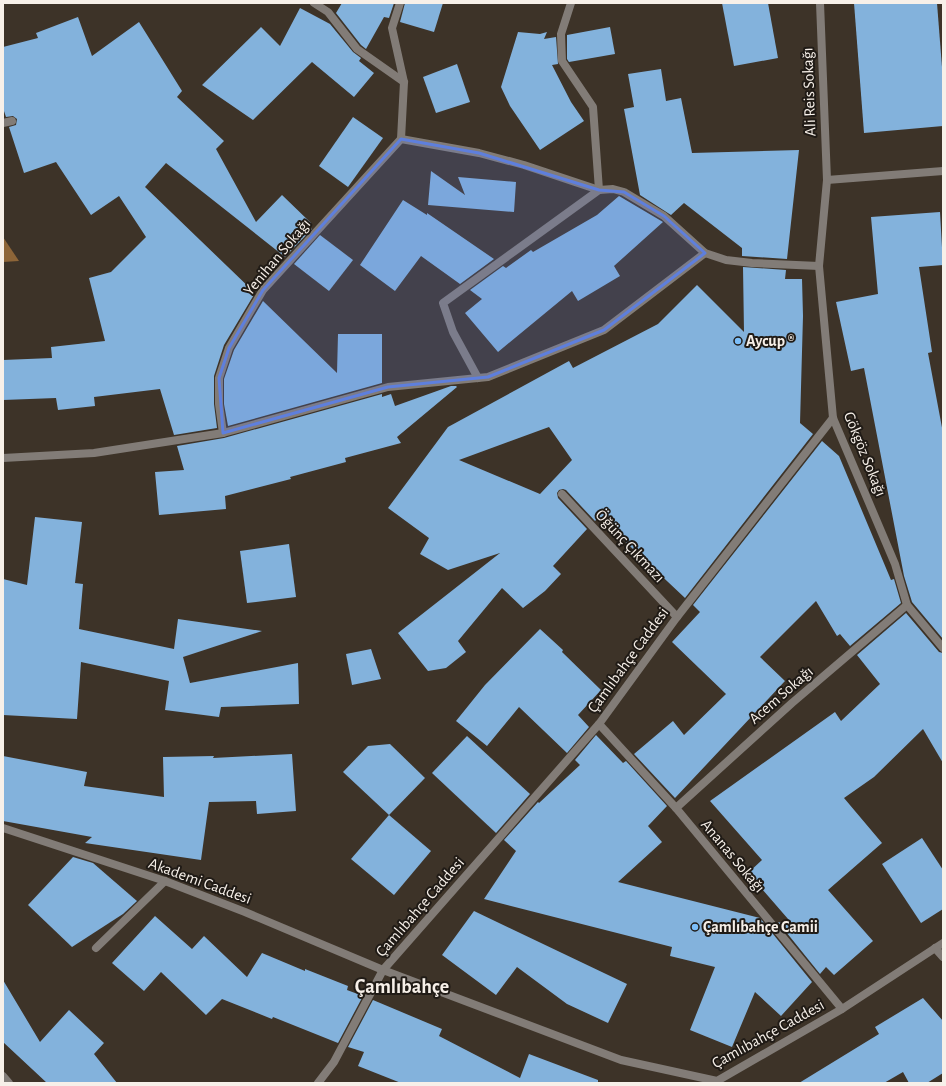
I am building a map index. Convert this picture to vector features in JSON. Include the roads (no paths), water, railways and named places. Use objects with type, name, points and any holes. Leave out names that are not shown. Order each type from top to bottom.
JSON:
[{"type":"street","points":[[314,3],[328,12],[357,49],[404,82]]},
{"type":"street","points":[[400,3],[392,28],[404,82],[401,139],[479,153],[524,165],[599,190],[613,189],[624,192],[664,216],[705,253],[726,260],[752,263],[819,266]]},
{"type":"street","points":[[570,3],[561,34],[562,61],[593,107],[599,190]]},
{"type":"street","name":"Ali Reis Sokağı","points":[[820,3],[827,180]]},
{"type":"street","points":[[3,123],[12,121]]},
{"type":"street","name":"Yenihan Sokağı","points":[[223,433],[219,404],[219,378],[229,348],[263,290],[401,139]]},
{"type":"street","points":[[827,180],[943,171]]},
{"type":"street","name":"Gökgöz Sokağı","points":[[827,180],[819,266],[834,418],[895,564],[907,605],[943,648]]},
{"type":"street","points":[[478,378],[453,332],[443,303],[599,190]]},
{"type":"street","points":[[5,456],[94,453],[223,433],[388,387],[488,377],[604,330],[705,253]]},
{"type":"street","name":"Çamlıbahçe Caddesi","points":[[834,418],[677,617],[599,724],[383,970],[621,1060],[717,1082],[842,1008],[943,943]]},
{"type":"street","name":"Öğünç Çıkmazı","points":[[562,494],[677,617]]},
{"type":"street","name":"Acem Sokağı","points":[[676,808],[792,703],[907,605]]},
{"type":"street","name":"Ananas Sokağı","points":[[599,724],[676,808],[842,1008]]},
{"type":"street","name":"Akademi Caddesi","points":[[3,828],[165,881],[245,912],[383,970]]},
{"type":"street","points":[[96,948],[165,881]]},
{"type":"street","points":[[935,948],[943,957]]},
{"type":"street","points":[[318,1083],[334,1062],[383,970]]},
{"type":"street","points":[[3,1076],[9,1083]]},
{"type":"place","name":"Aycup ®","points":[[738,341]]},
{"type":"place","name":"Çamlıbahçe Camii","points":[[695,927]]},
{"type":"district","name":"Çamlıbahçe","points":[[402,987]]}]
